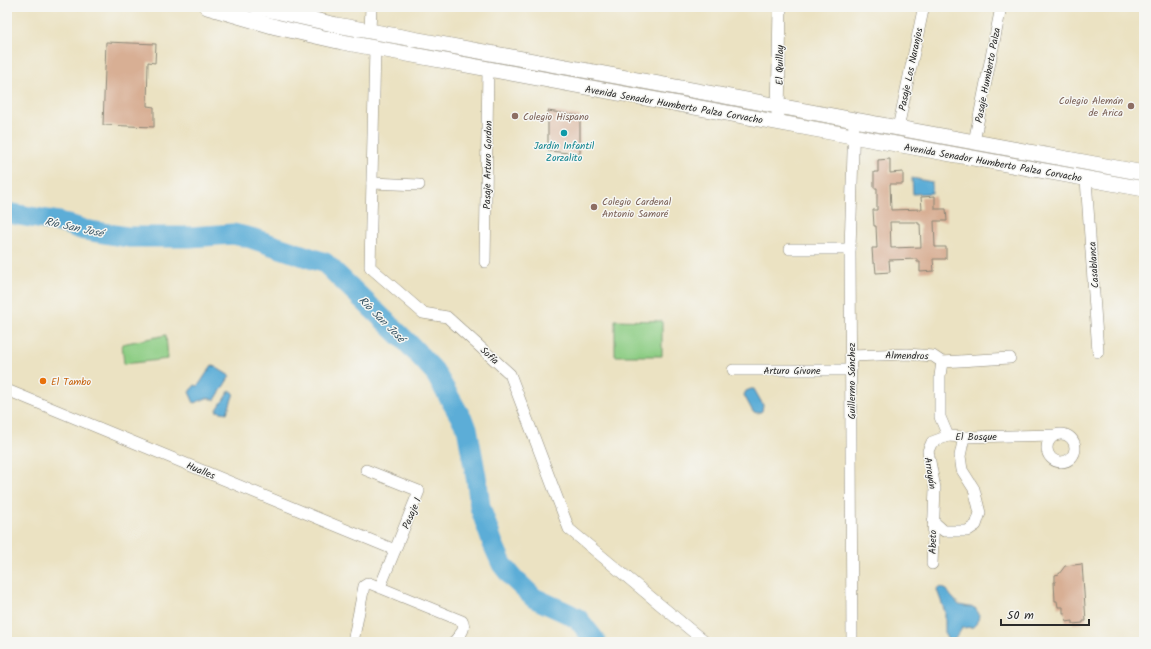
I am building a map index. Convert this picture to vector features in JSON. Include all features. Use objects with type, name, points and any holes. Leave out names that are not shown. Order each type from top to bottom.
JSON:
[{"type":"main road","name":"Avenida Senador Humberto Palza Corvacho","points":[[207,7],[295,32],[375,48],[853,137],[1144,189]]},
{"type":"main road","name":"Avenida Senador Humberto Palza Corvacho","points":[[257,7],[315,20],[1144,173]]},
{"type":"street","points":[[370,30],[371,7]]},
{"type":"street","name":"El Quillay","points":[[778,123],[780,7]]},
{"type":"street","name":"Pasaje Humberto Palza","points":[[974,142],[1001,7]]},
{"type":"street","name":"Pasaje Los Naranjos","points":[[898,128],[923,10]]},
{"type":"street","name":"Sofía","points":[[375,48],[370,267],[423,313],[447,317],[510,374],[568,529],[705,642]]},
{"type":"street","name":"Pasaje Arturo Gordon","points":[[485,262],[488,69]]},
{"type":"street","name":"Guillermo Sánchez","points":[[852,642],[850,249],[854,120]]},
{"type":"street","name":"Casablanca","points":[[1086,178],[1098,352]]},
{"type":"street","points":[[372,183],[419,185]]},
{"type":"street","points":[[790,249],[850,249]]},
{"type":"street","name":"Almendros","points":[[851,356],[907,354],[933,356],[942,362],[1010,358]]},
{"type":"street","name":"El Bosque","points":[[942,362],[940,376],[940,417],[948,436],[1056,435]]},
{"type":"street","name":"Arturo Givone","points":[[733,370],[851,370]]},
{"type":"street","name":"Hualles","points":[[7,390],[395,550]]},
{"type":"street","name":"Arrayán","points":[[933,521],[934,488],[928,451],[932,442],[948,436]]},
{"type":"street","name":"Abeto","points":[[933,521],[944,531],[967,531],[976,525],[980,513],[978,502],[974,489],[962,470],[960,456],[964,437]]},
{"type":"street","name":"Pasaje 1","points":[[366,470],[419,491],[380,587]]},
{"type":"street","name":"Abeto","points":[[932,564],[933,521]]},
{"type":"street","points":[[353,642],[364,586],[369,583],[462,621],[464,631],[454,642]]},
{"type":"green space","points":[[615,320],[662,321],[662,356],[615,356]]},
{"type":"green space","points":[[166,335],[168,359],[124,364],[122,344]]},
{"type":"water","points":[[912,178],[932,182],[932,193],[913,194]]},
{"type":"water","points":[[212,365],[230,376],[215,400],[207,398],[194,403],[189,392],[195,385],[198,386]]},
{"type":"water","points":[[754,389],[763,405],[762,411],[758,413],[753,412],[744,395],[746,391]]},
{"type":"water","points":[[230,390],[234,393],[227,413],[216,411]]},
{"type":"water","points":[[939,587],[944,588],[959,605],[975,608],[979,614],[978,622],[973,627],[962,628],[956,637],[951,640],[948,640],[945,635],[945,612],[937,590]]},
{"type":"building","points":[[106,42],[156,44],[155,63],[148,62],[147,106],[154,107],[154,127],[103,125]]},
{"type":"building","name":"Jardín Infantil Zorzalito","points":[[548,111],[580,116],[580,154],[548,151]]},
{"type":"building","points":[[890,159],[890,173],[903,172],[903,184],[890,184],[891,210],[922,209],[921,197],[935,196],[935,209],[946,209],[947,221],[934,221],[935,247],[946,247],[946,259],[933,259],[934,271],[920,272],[920,262],[917,262],[917,259],[889,260],[890,272],[876,273],[875,263],[873,263],[872,248],[877,248],[876,226],[874,226],[873,210],[877,210],[877,188],[874,188],[874,172],[878,172],[878,160]],"holes":[[[890,222],[918,222],[918,224],[920,224],[921,247],[891,248]]]},
{"type":"building","points":[[1082,564],[1086,621],[1083,621],[1083,623],[1073,624],[1073,621],[1066,622],[1063,607],[1058,607],[1057,601],[1055,601],[1055,575],[1059,574],[1065,566]]},
{"type":"waterway","name":"Río San José","points":[[7,213],[60,222],[84,230],[128,237],[190,237],[233,234],[251,238],[325,263],[407,342],[434,371],[467,428],[480,507],[502,564],[513,578],[534,598],[578,619],[596,642]]},
{"type":"place","name":"Colegio Alemán de Arica","points":[[1131,106]]},
{"type":"place","name":"Colegio Hispano","points":[[515,116]]},
{"type":"place","name":"Jardín Infantil Zorzalito","points":[[564,133]]},
{"type":"place","name":"Colegio Cardenal Antonio Samoré","points":[[594,207]]},
{"type":"place","name":"El Tambo","points":[[43,381]]}]
